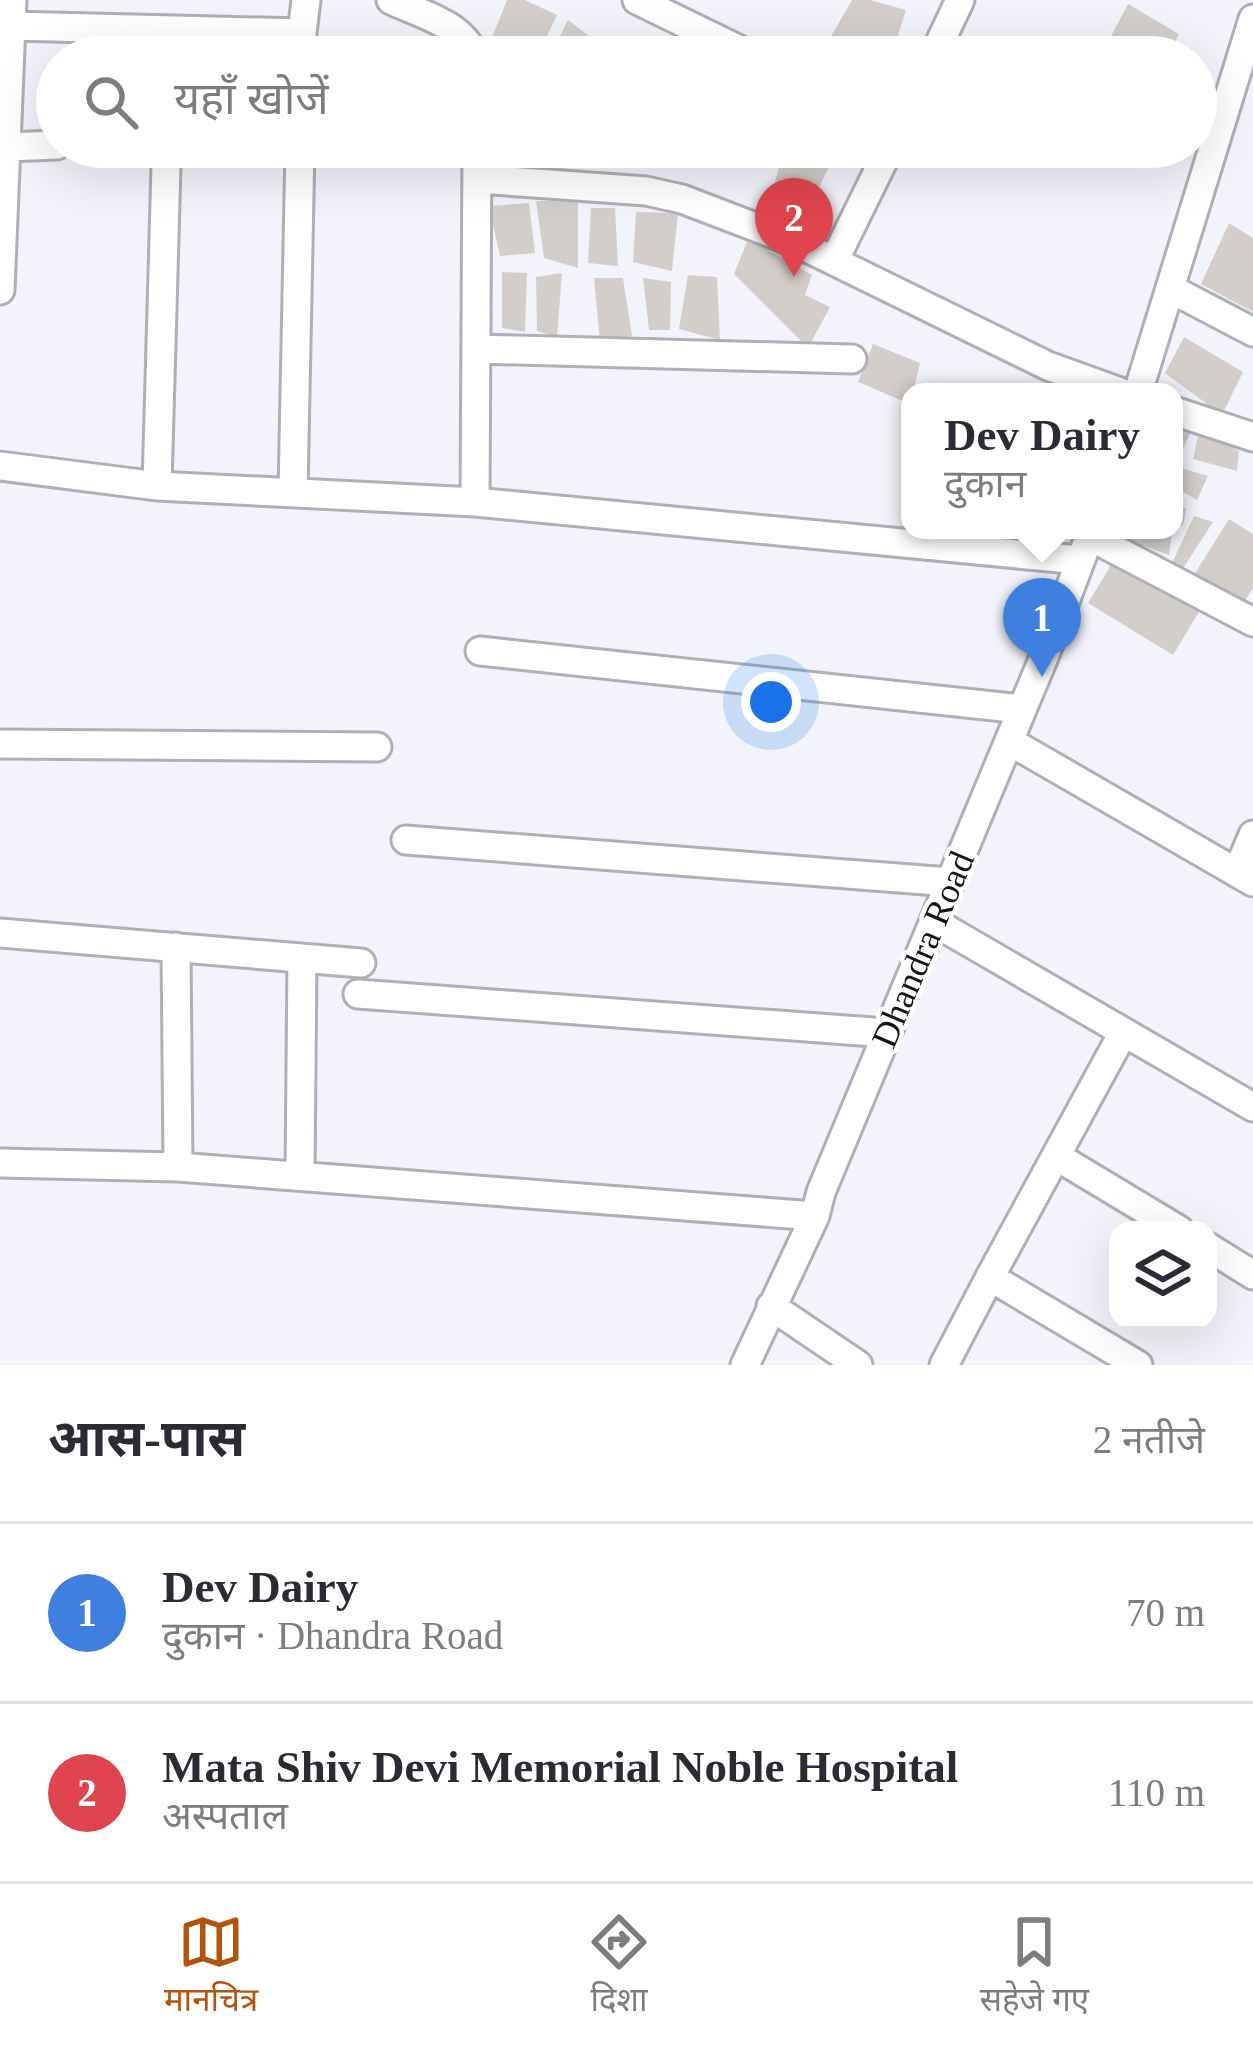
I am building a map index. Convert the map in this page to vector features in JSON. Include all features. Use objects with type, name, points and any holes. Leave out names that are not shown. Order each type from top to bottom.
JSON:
[{"type":"street","points":[[303,36],[307,0]]},
{"type":"street","points":[[392,0],[462,36]]},
{"type":"street","points":[[637,0],[711,36]]},
{"type":"street","points":[[943,36],[960,0]]},
{"type":"street","points":[[0,290],[11,13],[220,36]]},
{"type":"street","points":[[1141,383],[1242,105],[1253,19]]},
{"type":"street","points":[[6,147],[36,146]]},
{"type":"street","points":[[157,486],[166,168]]},
{"type":"street","points":[[293,492],[300,168]]},
{"type":"street","points":[[475,502],[478,168]]},
{"type":"street","points":[[835,261],[880,168]]},
{"type":"street","points":[[478,179],[646,190],[682,199],[835,261],[1048,366],[1095,383]]},
{"type":"street","points":[[1171,290],[1253,332]]},
{"type":"street","points":[[477,349],[852,359]]},
{"type":"street","points":[[1183,414],[1253,437]]},
{"type":"street","points":[[0,466],[157,486],[901,530]]},
{"type":"street","points":[[1041,539],[1087,542],[1253,622]]},
{"type":"street","name":"Dhandra Road","points":[[746,1365],[815,1216],[1087,542]]},
{"type":"street","points":[[480,651],[1022,709]]},
{"type":"street","points":[[1009,741],[1245,877],[1253,836]]},
{"type":"street","points":[[0,744],[377,748]]},
{"type":"street","points":[[406,840],[950,882]]},
{"type":"street","points":[[934,922],[1253,1107]]},
{"type":"street","points":[[0,933],[361,963]]},
{"type":"street","points":[[176,947],[178,1167]]},
{"type":"street","points":[[300,1176],[302,958]]},
{"type":"street","points":[[358,994],[887,1033]]},
{"type":"street","points":[[944,1365],[1123,1033]]},
{"type":"street","points":[[1056,1156],[1164,1221]]},
{"type":"street","points":[[0,1163],[178,1167],[815,1216]]},
{"type":"street","points":[[1217,1253],[1253,1275]]},
{"type":"street","points":[[990,1277],[1138,1365]]},
{"type":"street","points":[[771,1306],[858,1365]]},
{"type":"building","points":[[507,0],[525,0],[557,15],[547,36],[493,36]]},
{"type":"building","points":[[852,0],[906,10],[898,36],[831,36]]},
{"type":"building","points":[[1128,4],[1179,34],[1178,36],[1111,36]]},
{"type":"building","points":[[568,20],[589,36],[560,36]]},
{"type":"building","points":[[779,168],[829,168],[807,212],[774,186]]},
{"type":"building","points":[[536,201],[578,201],[578,268],[544,258]]},
{"type":"building","points":[[529,203],[535,253],[500,256],[489,206]]},
{"type":"building","points":[[591,208],[615,208],[618,266],[588,263]]},
{"type":"building","points":[[636,212],[678,213],[672,271],[633,262]]},
{"type":"building","points":[[1229,223],[1253,238],[1253,312],[1201,284]]},
{"type":"building","points":[[748,239],[812,275],[805,295],[830,307],[808,348],[734,274]]},
{"type":"building","points":[[502,272],[527,273],[525,332],[502,328]]},
{"type":"building","points":[[562,273],[557,337],[537,331],[536,277]]},
{"type":"building","points":[[688,275],[717,277],[720,340],[679,329]]},
{"type":"building","points":[[594,278],[623,278],[632,336],[600,342]]},
{"type":"building","points":[[643,278],[671,282],[670,330],[649,330]]},
{"type":"building","points":[[1184,337],[1243,372],[1222,415],[1165,373]]},
{"type":"building","points":[[873,344],[920,363],[915,383],[901,383],[901,400],[858,382]]},
{"type":"building","points":[[1199,431],[1239,451],[1237,471],[1193,459]]},
{"type":"building","points":[[1183,469],[1208,476],[1197,500],[1183,492]]},
{"type":"building","points":[[1194,516],[1213,522],[1182,570],[1173,561]]},
{"type":"building","points":[[1229,519],[1253,534],[1253,588],[1240,609],[1192,578]]},
{"type":"building","points":[[1124,539],[1171,539],[1169,555]]},
{"type":"building","points":[[1117,555],[1202,607],[1173,655],[1088,603]]},
{"type":"place","name":"Mata Shiv Devi Memorial Noble Hospital","points":[[794,277]]},
{"type":"place","name":"Dev Dairy","points":[[1042,677]]}]
